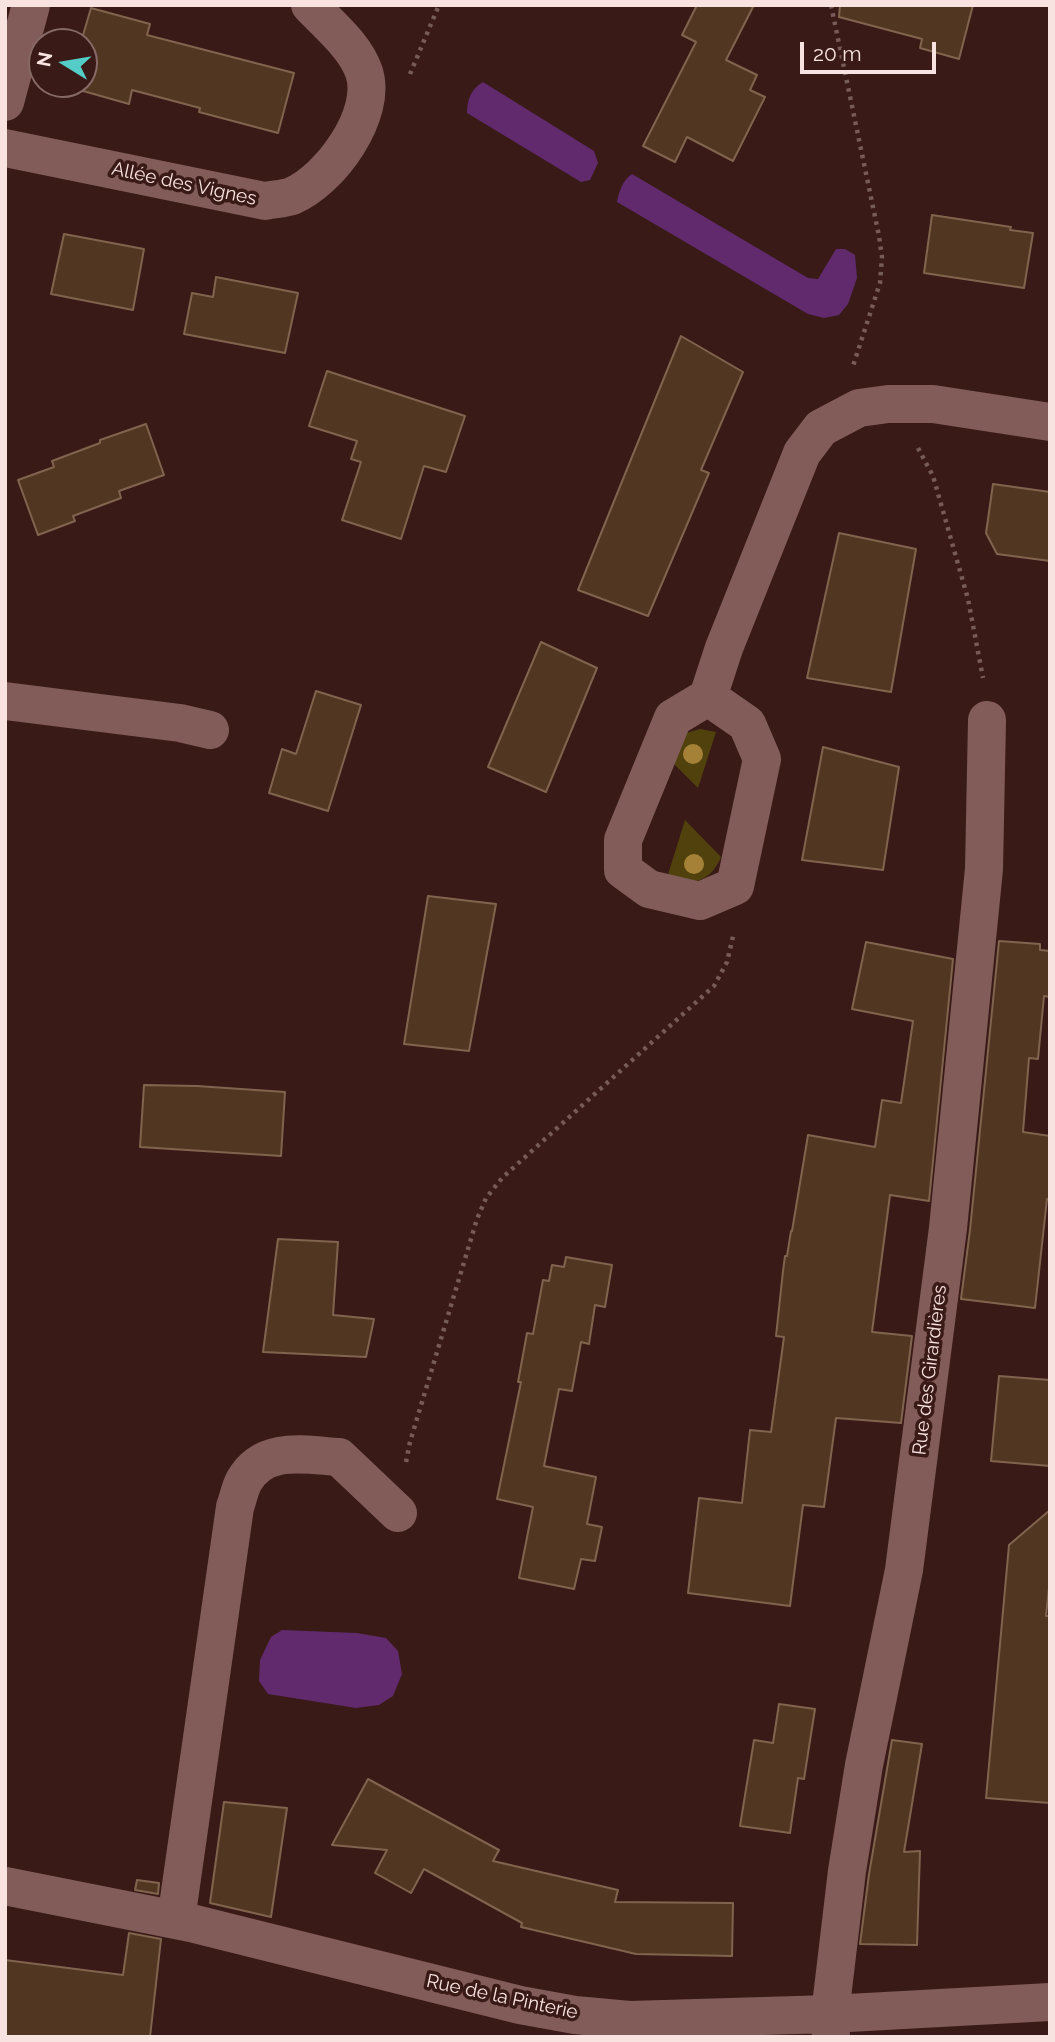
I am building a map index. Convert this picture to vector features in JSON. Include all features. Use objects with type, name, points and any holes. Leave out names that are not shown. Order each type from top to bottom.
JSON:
[{"type":"street","points":[[5,102],[31,5]]},
{"type":"street","name":"Allée des Vignes","points":[[5,148],[265,201],[292,196],[333,163],[352,137],[364,110],[365,75],[357,55],[310,5]]},
{"type":"street","points":[[708,697],[747,724],[762,759],[734,886],[700,901],[649,889],[623,870],[623,840],[673,718],[708,697],[724,648],[802,453],[821,428],[873,406],[933,404],[1050,422]]},
{"type":"street","points":[[5,701],[180,723],[211,730]]},
{"type":"street","name":"Rue des Girardières","points":[[830,2025],[847,1871],[864,1765],[904,1570],[948,1228],[984,869],[987,720]]},
{"type":"street","points":[[176,1920],[235,1507],[244,1481],[255,1467],[274,1456],[293,1454],[339,1457],[398,1513]]},
{"type":"street","name":"Rue de la Pinterie","points":[[5,1886],[176,1920],[520,2005],[575,2015],[629,2020],[830,2025],[1050,2002]]},
{"type":"path","points":[[366,87],[380,90],[402,85],[409,76],[439,5]]},
{"type":"path","points":[[831,5],[882,257],[880,283],[851,374],[873,406],[923,456],[933,476],[968,599],[983,678],[987,720]]},
{"type":"path","points":[[398,1513],[410,1442],[477,1219],[486,1198],[502,1178],[713,986],[727,962],[734,932],[734,886]]},
{"type":"shaded area","points":[[483,82],[594,151],[598,163],[590,180],[581,182],[467,113],[471,95]]},
{"type":"shaded area","points":[[632,174],[808,278],[818,279],[836,249],[845,249],[855,255],[857,278],[848,304],[839,315],[824,318],[808,314],[617,202],[622,186]]},
{"type":"shaded area","points":[[700,729],[716,732],[698,788],[667,757],[683,734]]},
{"type":"shaded area","points":[[685,820],[721,857],[711,873],[699,880],[666,881]]},
{"type":"shaded area","points":[[282,1630],[357,1633],[386,1638],[398,1651],[402,1674],[393,1696],[379,1705],[356,1708],[268,1694],[259,1681],[260,1660],[271,1637]]},
{"type":"building","points":[[697,5],[754,5],[726,60],[757,75],[750,90],[765,97],[733,161],[687,137],[675,162],[643,146],[696,42],[682,35]]},
{"type":"building","points":[[840,5],[973,5],[959,59],[920,48],[922,39],[839,17]]},
{"type":"building","points":[[91,8],[150,24],[147,35],[294,73],[278,133],[199,112],[200,108],[132,90],[129,104],[98,95],[98,28],[85,28]]},
{"type":"building","points":[[932,215],[1033,233],[1024,288],[924,273]]},
{"type":"building","points":[[64,234],[144,249],[133,310],[51,294]]},
{"type":"building","points":[[216,277],[298,293],[285,353],[184,334],[192,293],[213,297]]},
{"type":"building","points":[[681,336],[743,372],[701,470],[709,473],[648,616],[578,590]]},
{"type":"building","points":[[327,371],[465,416],[446,472],[424,466],[401,539],[342,520],[361,462],[351,459],[357,441],[309,426]]},
{"type":"building","points":[[146,424],[164,475],[119,491],[121,498],[73,516],[75,521],[38,535],[18,480],[54,467],[52,461],[100,443],[100,440]]},
{"type":"building","points":[[993,484],[1050,492],[1050,561],[997,554],[986,533]]},
{"type":"building","points":[[839,533],[916,549],[891,692],[807,678]]},
{"type":"building","points":[[541,642],[597,668],[546,792],[488,767]]},
{"type":"building","points":[[316,691],[361,705],[328,811],[269,793],[282,749],[296,754]]},
{"type":"building","points":[[823,747],[899,767],[883,870],[802,860]]},
{"type":"building","points":[[428,896],[496,904],[469,1051],[404,1044]]},
{"type":"building","points":[[999,941],[1040,944],[1040,950],[1050,951],[1050,997],[1044,996],[1038,1059],[1029,1058],[1023,1132],[1050,1136],[1050,1200],[1047,1199],[1035,1308],[961,1299]]},
{"type":"building","points":[[866,942],[953,959],[929,1201],[890,1195],[872,1332],[912,1336],[901,1423],[836,1418],[824,1507],[803,1505],[790,1606],[688,1593],[699,1498],[742,1503],[750,1430],[771,1432],[784,1337],[776,1336],[783,1271],[808,1135],[875,1147],[882,1100],[901,1103],[913,1021],[852,1009]]},
{"type":"building","points":[[144,1085],[285,1092],[281,1156],[140,1147]]},
{"type":"building","points":[[278,1239],[338,1242],[333,1315],[374,1319],[366,1357],[263,1352]]},
{"type":"building","points":[[566,1257],[612,1265],[605,1307],[595,1305],[589,1344],[581,1342],[572,1391],[559,1389],[544,1466],[596,1477],[587,1524],[602,1527],[595,1561],[581,1559],[574,1589],[519,1578],[533,1507],[497,1499],[521,1382],[518,1382],[527,1333],[533,1334],[543,1280],[549,1281],[552,1265],[564,1267]]},
{"type":"building","points":[[999,1376],[1050,1380],[1050,1466],[991,1461]]},
{"type":"building","points":[[1050,1510],[1050,1578],[1046,1616],[1050,1616],[1050,1803],[986,1798],[1009,1545]]},
{"type":"building","points":[[779,1704],[815,1709],[804,1779],[798,1778],[790,1833],[740,1826],[754,1740],[773,1743]]},
{"type":"building","points":[[892,1740],[922,1744],[904,1852],[920,1851],[917,1945],[860,1944]]},
{"type":"building","points":[[368,1779],[499,1850],[493,1861],[618,1890],[615,1902],[733,1903],[732,1956],[636,1954],[521,1927],[522,1923],[424,1869],[411,1893],[375,1873],[387,1850],[332,1845]]},
{"type":"building","points":[[224,1802],[287,1808],[271,1917],[210,1903]]},
{"type":"building","points":[[137,1880],[159,1883],[158,1894],[135,1890]]},
{"type":"building","points":[[129,1933],[161,1939],[150,2037],[5,2037],[5,1960],[123,1975]]}]
